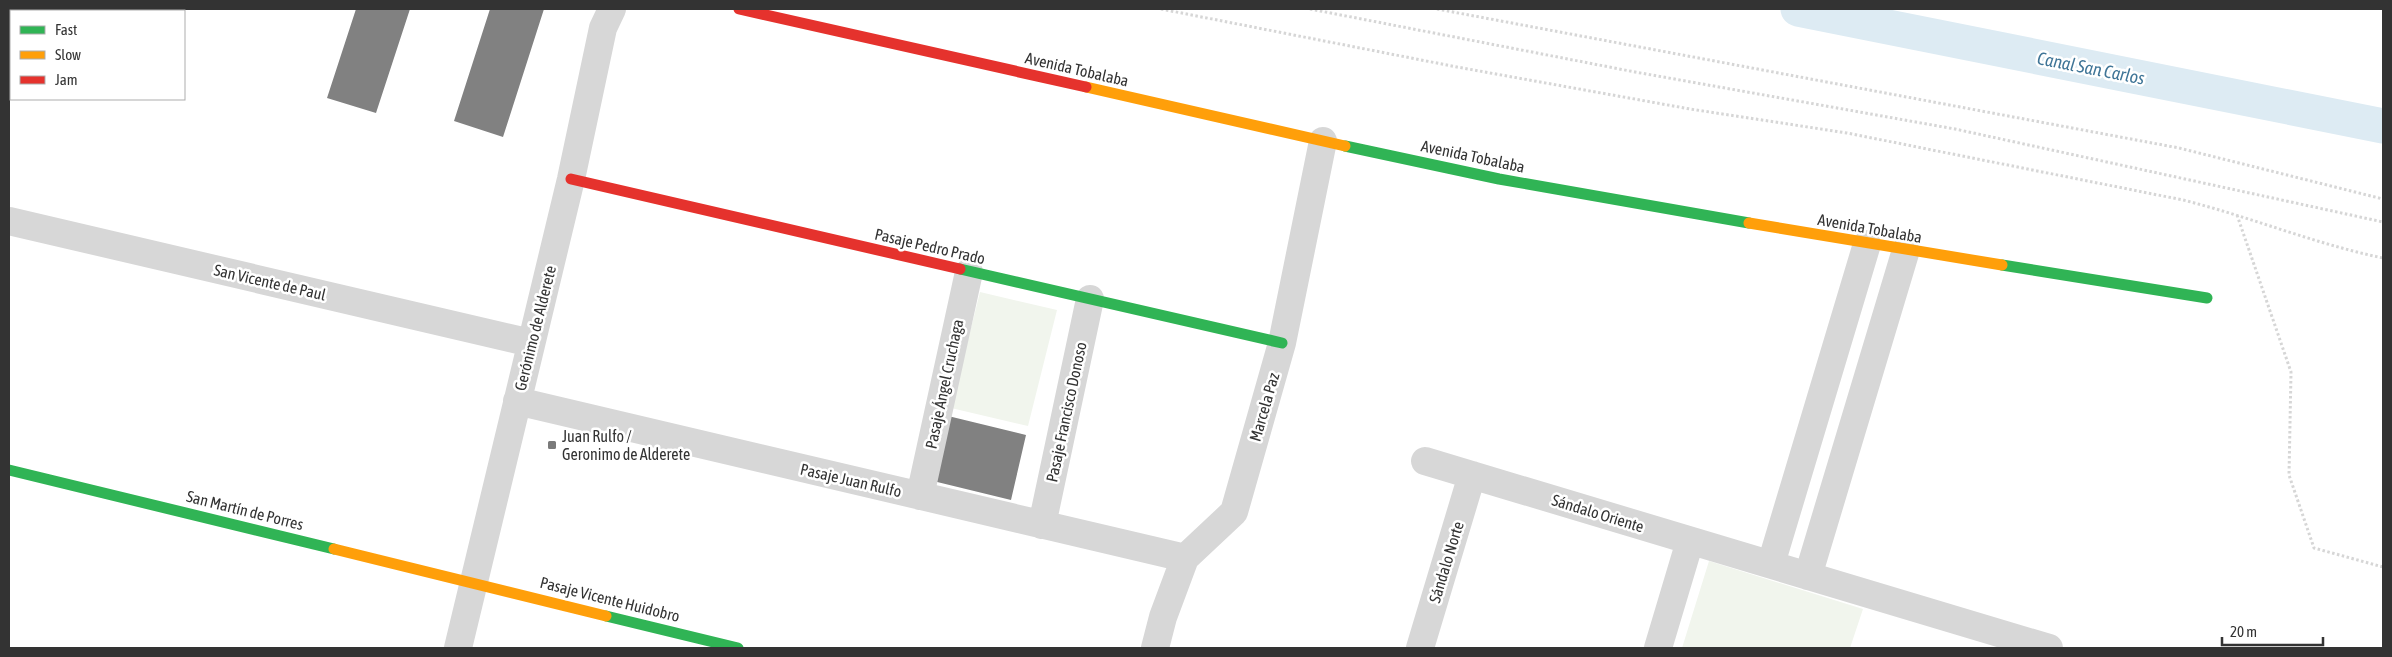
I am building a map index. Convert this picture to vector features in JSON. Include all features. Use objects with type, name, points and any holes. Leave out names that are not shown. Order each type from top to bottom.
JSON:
[{"type":"street","name":"Gerónimo de Alderete","points":[[458,648],[570,179],[603,28],[612,9]]},
{"type":"street","name":"Avenida Tobalaba","points":[[739,9],[1499,179],[1867,244],[2207,298]]},
{"type":"street","name":"Marcela Paz","points":[[1155,648],[1163,617],[1186,558],[1234,512],[1282,343],[1323,141]]},
{"type":"street","name":"Pasaje Pedro Prado","points":[[570,179],[1282,343]]},
{"type":"street","name":"San Vicente de Paul","points":[[9,221],[531,343]]},
{"type":"street","points":[[1771,564],[1867,244]]},
{"type":"street","points":[[1808,576],[1906,250]]},
{"type":"street","name":"Pasaje Ángel Cruchaga","points":[[920,496],[969,272]]},
{"type":"street","name":"Pasaje Francisco Donoso","points":[[1042,525],[1090,299]]},
{"type":"street","name":"Pasaje Juan Rulfo","points":[[517,401],[1186,558]]},
{"type":"street","name":"Sándalo Oriente","points":[[1425,461],[1771,564],[1999,641],[2049,648]]},
{"type":"street","name":"San Martín de Porres","points":[[9,470],[474,582]]},
{"type":"street","name":"Sándalo Norte","points":[[1420,648],[1472,475]]},
{"type":"street","points":[[1658,648],[1690,541]]},
{"type":"street","name":"Pasaje Vicente Huidobro","points":[[474,582],[738,648]]},
{"type":"path","points":[[1161,9],[1457,67],[1937,150],[2183,200],[2237,215],[2327,245],[2383,258]]},
{"type":"path","points":[[1310,9],[1635,72],[1955,129],[2383,222]]},
{"type":"path","points":[[1437,9],[2178,148],[2383,199]]},
{"type":"path","points":[[2237,215],[2291,372],[2289,475],[2314,548],[2383,567]]},
{"type":"shaded area","points":[[980,292],[1057,310],[1028,426],[951,408]]},
{"type":"shaded area","points":[[1709,561],[1863,609],[1850,648],[1682,648]]},
{"type":"building","points":[[356,9],[410,9],[376,113],[327,98]]},
{"type":"building","points":[[490,9],[544,9],[503,137],[454,121]]},
{"type":"building","points":[[944,415],[1026,435],[1011,500],[929,480]]},
{"type":"waterway","name":"Canal San Carlos","points":[[1798,9],[2383,126]]},
{"type":"traffic: fast","points":[[1345,146],[1499,179],[1749,223]]},
{"type":"traffic: fast","points":[[2002,265],[2207,298]]},
{"type":"traffic: fast","points":[[960,269],[1282,343]]},
{"type":"traffic: fast","points":[[9,470],[334,549]]},
{"type":"traffic: fast","points":[[606,616],[738,648]]},
{"type":"traffic: slow","points":[[1086,87],[1345,146]]},
{"type":"traffic: slow","points":[[1749,223],[2002,265]]},
{"type":"traffic: slow","points":[[334,549],[606,616]]},
{"type":"traffic: jam","points":[[739,9],[1086,87]]},
{"type":"traffic: jam","points":[[571,179],[960,269]]},
{"type":"place","name":"Juan Rulfo / Geronimo de Alderete","points":[[552,445]]}]
